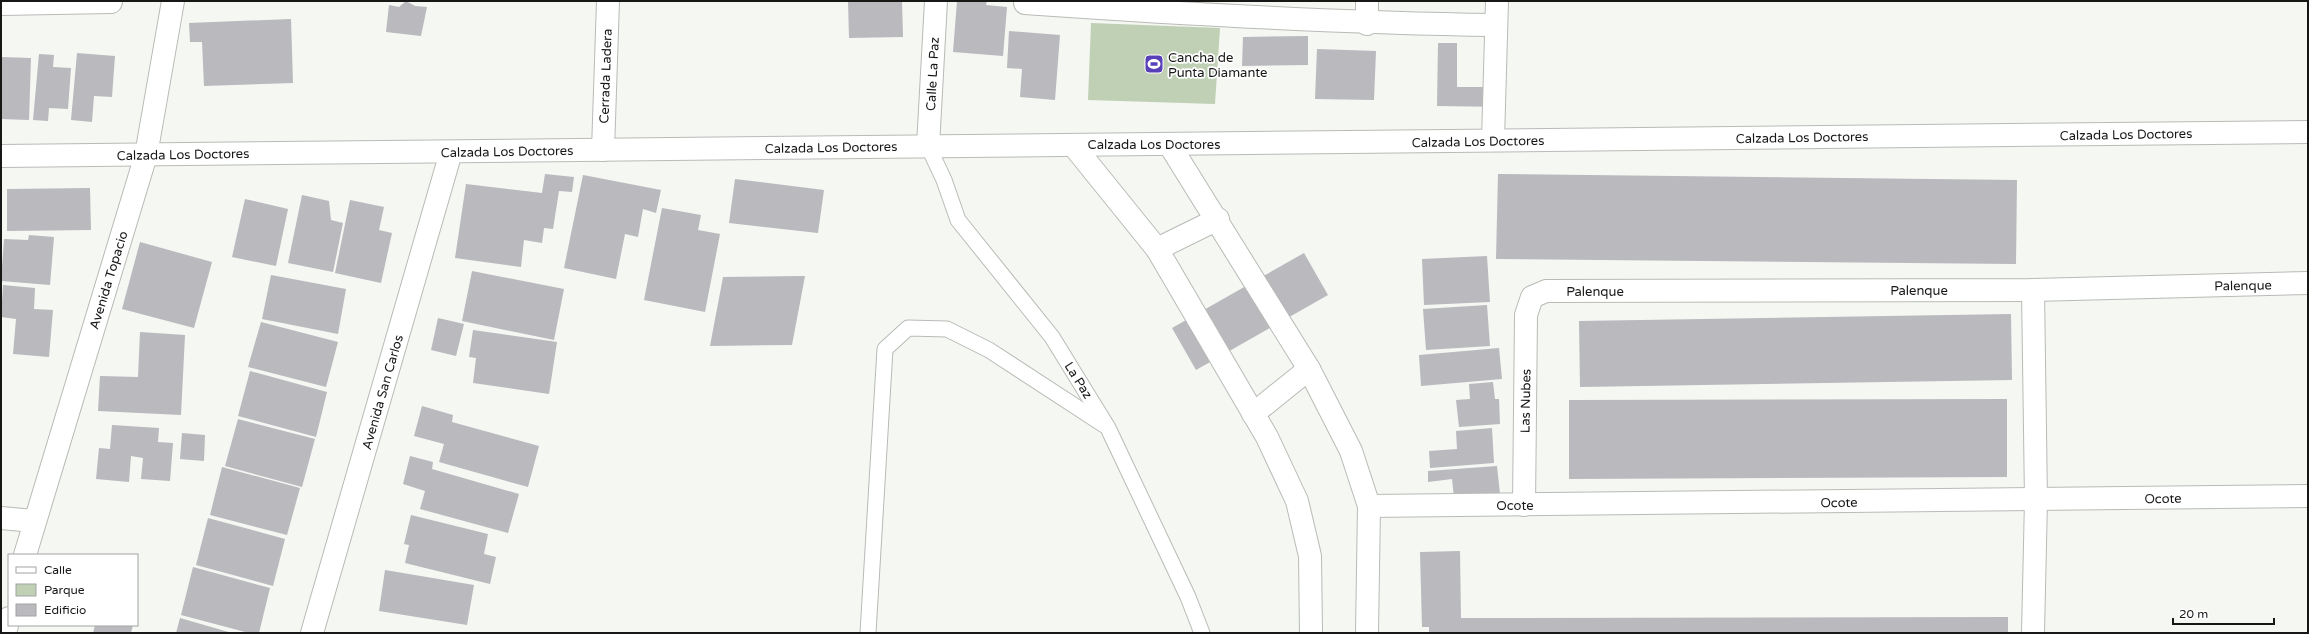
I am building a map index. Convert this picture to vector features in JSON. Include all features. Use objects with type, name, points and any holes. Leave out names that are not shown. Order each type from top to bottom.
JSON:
[{"type":"street","name":"Avenida Topacio","points":[[26,554],[34,521],[146,155],[173,1]]},
{"type":"street","name":"Cerrada Ladera","points":[[603,150],[608,1]]},
{"type":"street","name":"Calle La Paz","points":[[928,146],[936,1]]},
{"type":"street","points":[[1025,1],[1025,3],[1175,7],[1367,24],[1496,25]]},
{"type":"street","points":[[1367,1],[1367,24]]},
{"type":"street","points":[[1493,140],[1497,1]]},
{"type":"street","points":[[1,4],[111,2]]},
{"type":"street","name":"Calzada Los Doctores","points":[[1,156],[2308,132]]},
{"type":"street","points":[[1169,144],[1218,219],[1309,369],[1351,451],[1369,506],[1367,633]]},
{"type":"street","points":[[1073,145],[1157,249],[1253,414],[1297,501],[1310,556],[1311,633]]},
{"type":"street","name":"Avenida San Carlos","points":[[312,633],[451,152]]},
{"type":"street","points":[[1157,249],[1218,219]]},
{"type":"street","name":"Palenque","points":[[1532,297],[1546,291],[2033,290],[2308,283]]},
{"type":"street","points":[[2033,290],[2036,500],[2033,633]]},
{"type":"street","name":"Las Nubes","points":[[1524,506],[1526,315],[1532,297]]},
{"type":"street","points":[[1253,414],[1309,369]]},
{"type":"street","name":"Ocote","points":[[1369,506],[1524,506],[2308,496]]},
{"type":"street","points":[[1,518],[34,521]]},
{"type":"street","points":[[5,633],[8,622]]},
{"type":"lane","name":"La Paz","points":[[928,146],[944,180],[958,220],[1052,337],[1108,428],[1188,597],[1202,633]]},
{"type":"lane","points":[[868,633],[885,349],[908,328],[947,329],[982,346],[1108,428]]},
{"type":"green space","name":"Cancha de Punta Diamante","points":[[1091,23],[1220,28],[1215,104],[1088,100]]},
{"type":"building","points":[[406,1],[415,6],[427,7],[421,36],[386,32],[389,5],[399,7]]},
{"type":"building","points":[[848,1],[902,1],[903,37],[849,38]]},
{"type":"building","points":[[957,1],[987,1],[986,5],[1007,7],[1003,56],[953,52]]},
{"type":"building","points":[[291,19],[293,83],[204,86],[202,42],[190,42],[189,23]]},
{"type":"building","points":[[1009,31],[1060,35],[1055,100],[1020,97],[1022,69],[1007,68]]},
{"type":"building","points":[[1308,36],[1308,65],[1242,66],[1243,37]]},
{"type":"building","points":[[1438,43],[1457,43],[1457,87],[1505,87],[1505,107],[1437,106]]},
{"type":"building","points":[[1317,49],[1376,51],[1374,100],[1315,99]]},
{"type":"building","points":[[77,53],[115,56],[112,97],[94,96],[92,122],[71,120]]},
{"type":"building","points":[[39,54],[54,55],[53,67],[71,68],[68,109],[49,108],[48,121],[33,120]]},
{"type":"building","points":[[1,57],[31,58],[29,120],[1,119]]},
{"type":"building","points":[[545,174],[574,177],[572,192],[559,191],[553,229],[544,228],[542,243],[524,240],[521,267],[455,258],[466,184],[542,193]]},
{"type":"building","points":[[1498,174],[2017,180],[2016,264],[1496,259]]},
{"type":"building","points":[[583,175],[661,190],[656,213],[643,209],[638,237],[625,234],[616,279],[564,268]]},
{"type":"building","points":[[735,179],[824,190],[818,233],[729,223]]},
{"type":"building","points":[[90,188],[91,230],[7,231],[7,189]]},
{"type":"building","points":[[302,195],[329,201],[331,220],[343,223],[333,272],[288,263]]},
{"type":"building","points":[[245,199],[288,209],[276,266],[232,257]]},
{"type":"building","points":[[350,200],[384,207],[379,230],[392,233],[381,283],[335,273]]},
{"type":"building","points":[[662,208],[701,215],[698,230],[720,234],[705,312],[644,300]]},
{"type":"building","points":[[29,235],[54,237],[50,285],[1,281],[4,239],[28,240]]},
{"type":"building","points":[[140,242],[212,262],[194,328],[122,309]]},
{"type":"building","points":[[1304,253],[1328,295],[1196,370],[1172,328]]},
{"type":"building","points":[[1487,256],[1490,302],[1424,305],[1422,259]]},
{"type":"building","points":[[472,271],[564,289],[554,340],[462,321]]},
{"type":"building","points":[[271,275],[346,289],[338,334],[262,319]]},
{"type":"building","points":[[805,276],[792,345],[710,346],[723,277]]},
{"type":"building","points":[[3,285],[35,288],[34,309],[53,310],[49,357],[13,354],[16,319],[1,317]]},
{"type":"building","points":[[1487,305],[1490,346],[1426,350],[1423,309]]},
{"type":"building","points":[[2011,314],[2012,380],[1580,387],[1579,321]]},
{"type":"building","points":[[438,318],[464,324],[456,356],[431,350]]},
{"type":"building","points":[[261,322],[338,342],[326,387],[248,367]]},
{"type":"building","points":[[473,330],[557,342],[549,394],[473,383],[476,358],[469,357]]},
{"type":"building","points":[[140,332],[185,335],[181,415],[98,411],[100,376],[138,377]]},
{"type":"building","points":[[1499,348],[1502,379],[1421,386],[1419,355]]},
{"type":"building","points":[[250,371],[327,392],[316,437],[238,416]]},
{"type":"building","points":[[1493,382],[1495,399],[1499,399],[1500,424],[1459,427],[1456,400],[1470,399],[1469,384]]},
{"type":"building","points":[[2007,399],[2007,477],[1569,479],[1569,400]]},
{"type":"building","points":[[422,406],[453,415],[452,422],[539,446],[528,487],[439,462],[444,444],[414,436]]},
{"type":"building","points":[[238,419],[315,439],[302,487],[225,466]]},
{"type":"building","points":[[112,425],[159,428],[158,442],[173,443],[170,481],[141,479],[143,458],[131,456],[129,482],[96,479],[99,448],[110,449]]},
{"type":"building","points":[[1492,428],[1494,463],[1430,468],[1429,451],[1457,449],[1456,431]]},
{"type":"building","points":[[182,433],[205,435],[204,461],[180,459]]},
{"type":"building","points":[[410,456],[433,462],[432,469],[519,494],[508,533],[420,509],[425,491],[403,484]]},
{"type":"building","points":[[1497,466],[1500,494],[1454,498],[1452,479],[1428,482],[1428,471]]},
{"type":"building","points":[[222,467],[300,488],[287,535],[210,515]]},
{"type":"building","points":[[411,515],[488,534],[484,554],[496,557],[490,584],[405,563],[409,545],[404,544]]},
{"type":"building","points":[[208,518],[285,539],[273,586],[196,565]]},
{"type":"building","points":[[1460,551],[1461,618],[2008,617],[2008,633],[1429,633],[1429,627],[1422,627],[1420,552]]},
{"type":"building","points":[[193,567],[270,588],[259,633],[249,633],[181,615]]},
{"type":"building","points":[[385,570],[474,585],[467,625],[379,611]]},
{"type":"building","points":[[180,618],[232,633],[176,633]]},
{"type":"building","points":[[95,626],[133,626],[131,633],[93,633]]},
{"type":"place","name":"Cancha de Punta Diamante","points":[[1154,64]]}]
